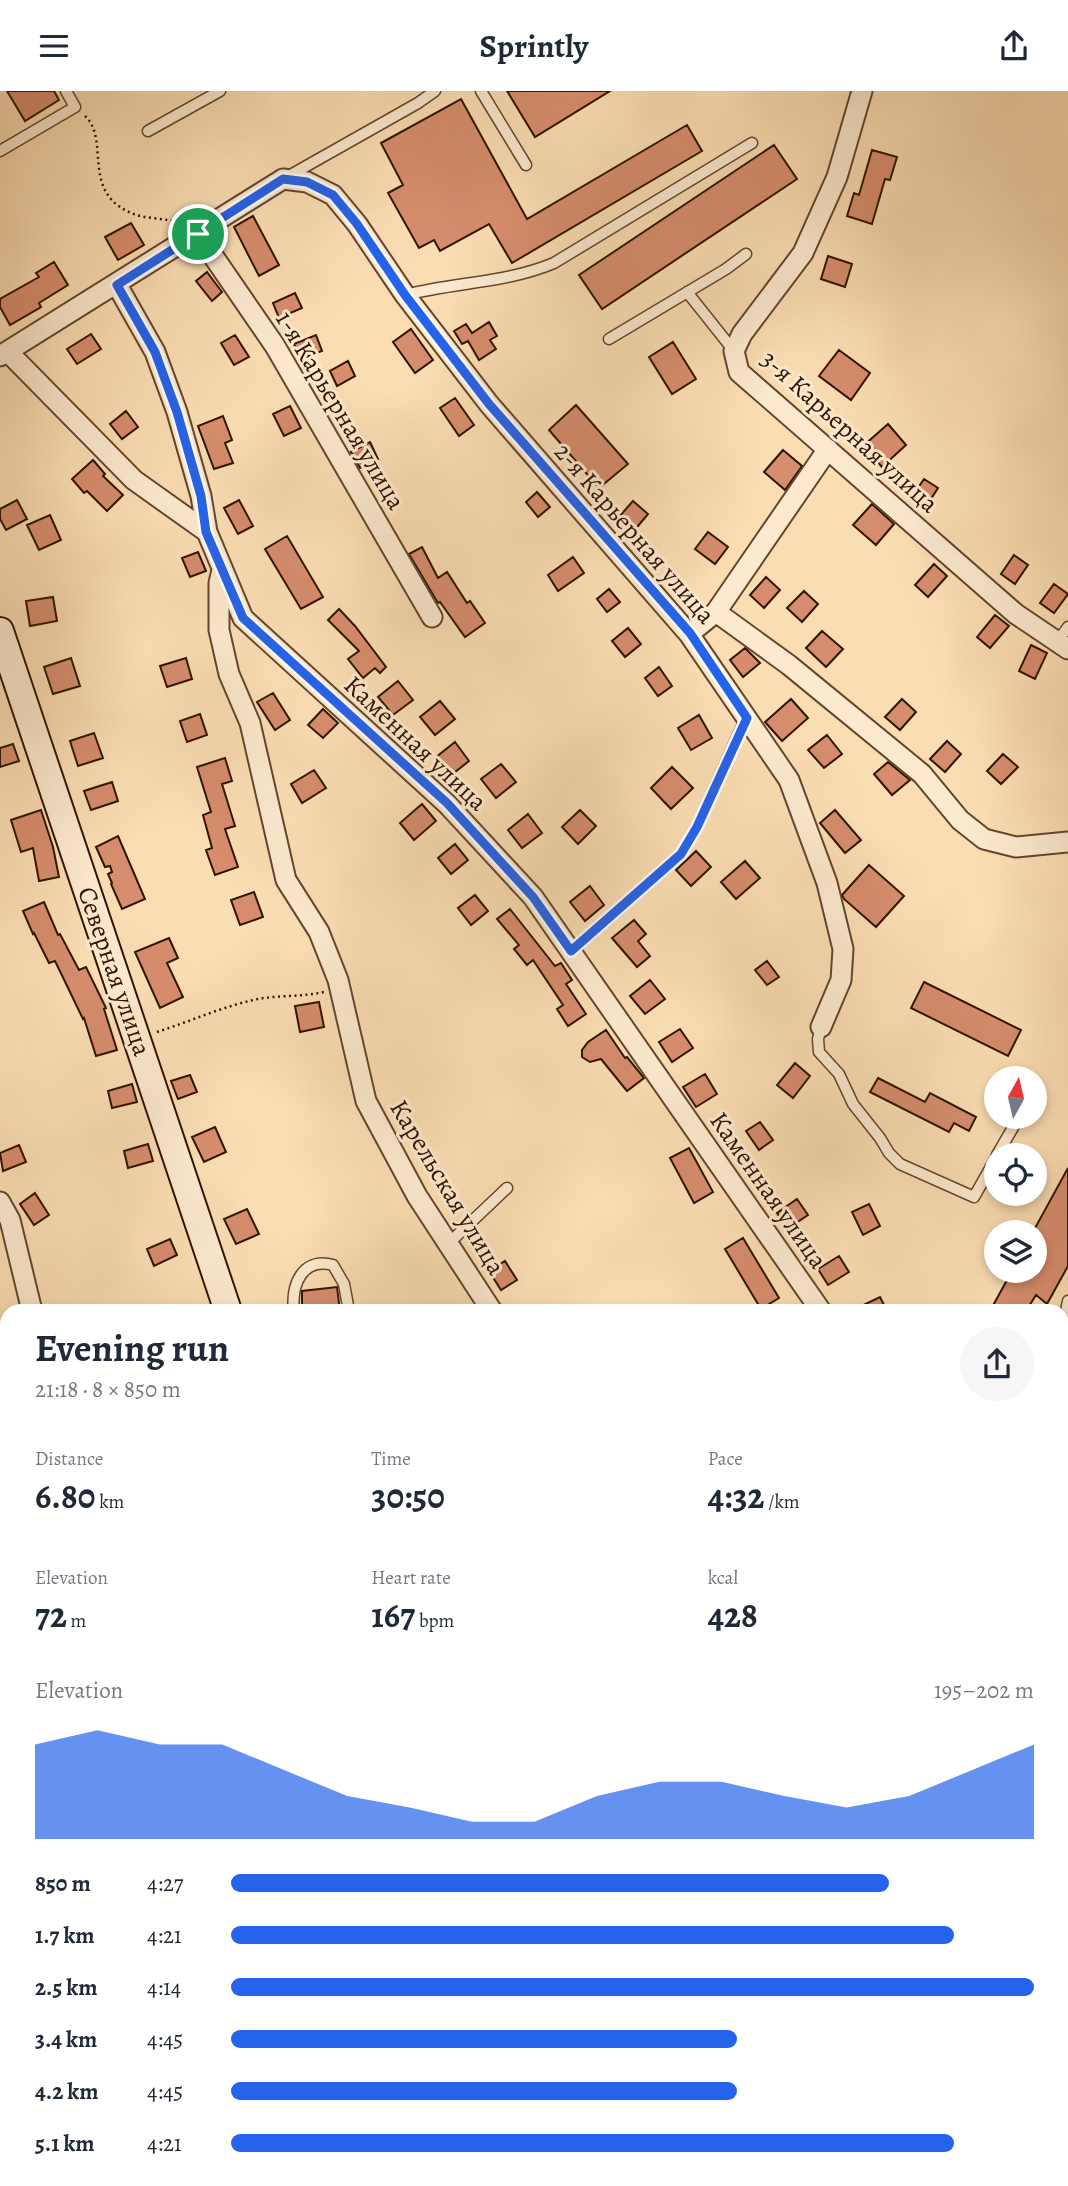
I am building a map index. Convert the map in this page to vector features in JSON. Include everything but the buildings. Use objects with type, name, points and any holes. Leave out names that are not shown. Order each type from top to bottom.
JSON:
[{"type":"main road","name":"Северная улица","points":[[0,631],[226,1304]]},
{"type":"street","name":"3-я Карьерная улица","points":[[862,91],[837,177],[803,253],[742,334],[734,351],[739,372],[1016,614],[1064,640]]},
{"type":"street","points":[[206,532],[134,480],[4,354],[283,179]]},
{"type":"street","name":"2-я Карьерная улица","points":[[283,179],[307,182],[333,195],[357,224],[405,295],[489,404],[690,633],[789,781],[827,883],[843,949],[841,980],[821,1027]]},
{"type":"street","name":"1-я Карьерная улица","points":[[198,234],[275,346],[432,617]]},
{"type":"street","name":"Каменная улица","points":[[117,285],[155,352],[177,412],[201,496],[206,532],[243,618],[447,803],[533,897],[816,1304]]},
{"type":"street","points":[[690,633],[716,612],[828,449]]},
{"type":"street","name":"Карельская улица","points":[[222,569],[219,583],[219,630],[229,674],[250,723],[286,880],[319,932],[340,988],[366,1101],[417,1196],[488,1304]]},
{"type":"street","name":"2-я Карьерная улица","points":[[716,612],[789,665],[922,774],[960,820],[984,839],[1016,847],[1068,842]]},
{"type":"street","points":[[0,1202],[10,1220],[30,1304]]},
{"type":"lane","points":[[0,151],[75,107],[66,91]]},
{"type":"lane","points":[[148,131],[220,91]]},
{"type":"lane","points":[[283,179],[435,91]]},
{"type":"lane","points":[[481,91],[526,165]]},
{"type":"lane","points":[[405,295],[428,289],[495,280],[554,263],[752,143]]},
{"type":"lane","points":[[609,339],[726,269],[746,254]]},
{"type":"lane","points":[[687,292],[734,351]]},
{"type":"lane","points":[[571,951],[681,854],[697,827],[747,718]]},
{"type":"lane","points":[[821,1027],[819,1052],[839,1074],[853,1104],[866,1123],[900,1164],[974,1196],[984,1179]]},
{"type":"lane","points":[[449,1244],[507,1188]]},
{"type":"lane","points":[[292,1304],[301,1273],[311,1264],[323,1263],[333,1265],[344,1284],[348,1304]]},
{"type":"path","points":[[75,107],[90,121],[102,187],[111,199],[124,211],[140,217],[176,221],[198,234]]},
{"type":"path","points":[[138,1038],[240,1003],[340,988]]},
{"type":"route","points":[[283,179],[307,182],[333,195],[357,224],[405,295],[489,404],[690,633],[747,718],[697,827],[681,854],[571,951],[533,897],[447,803],[243,618],[206,532],[201,496],[177,412],[155,352],[117,285],[198,234],[283,179]]}]
